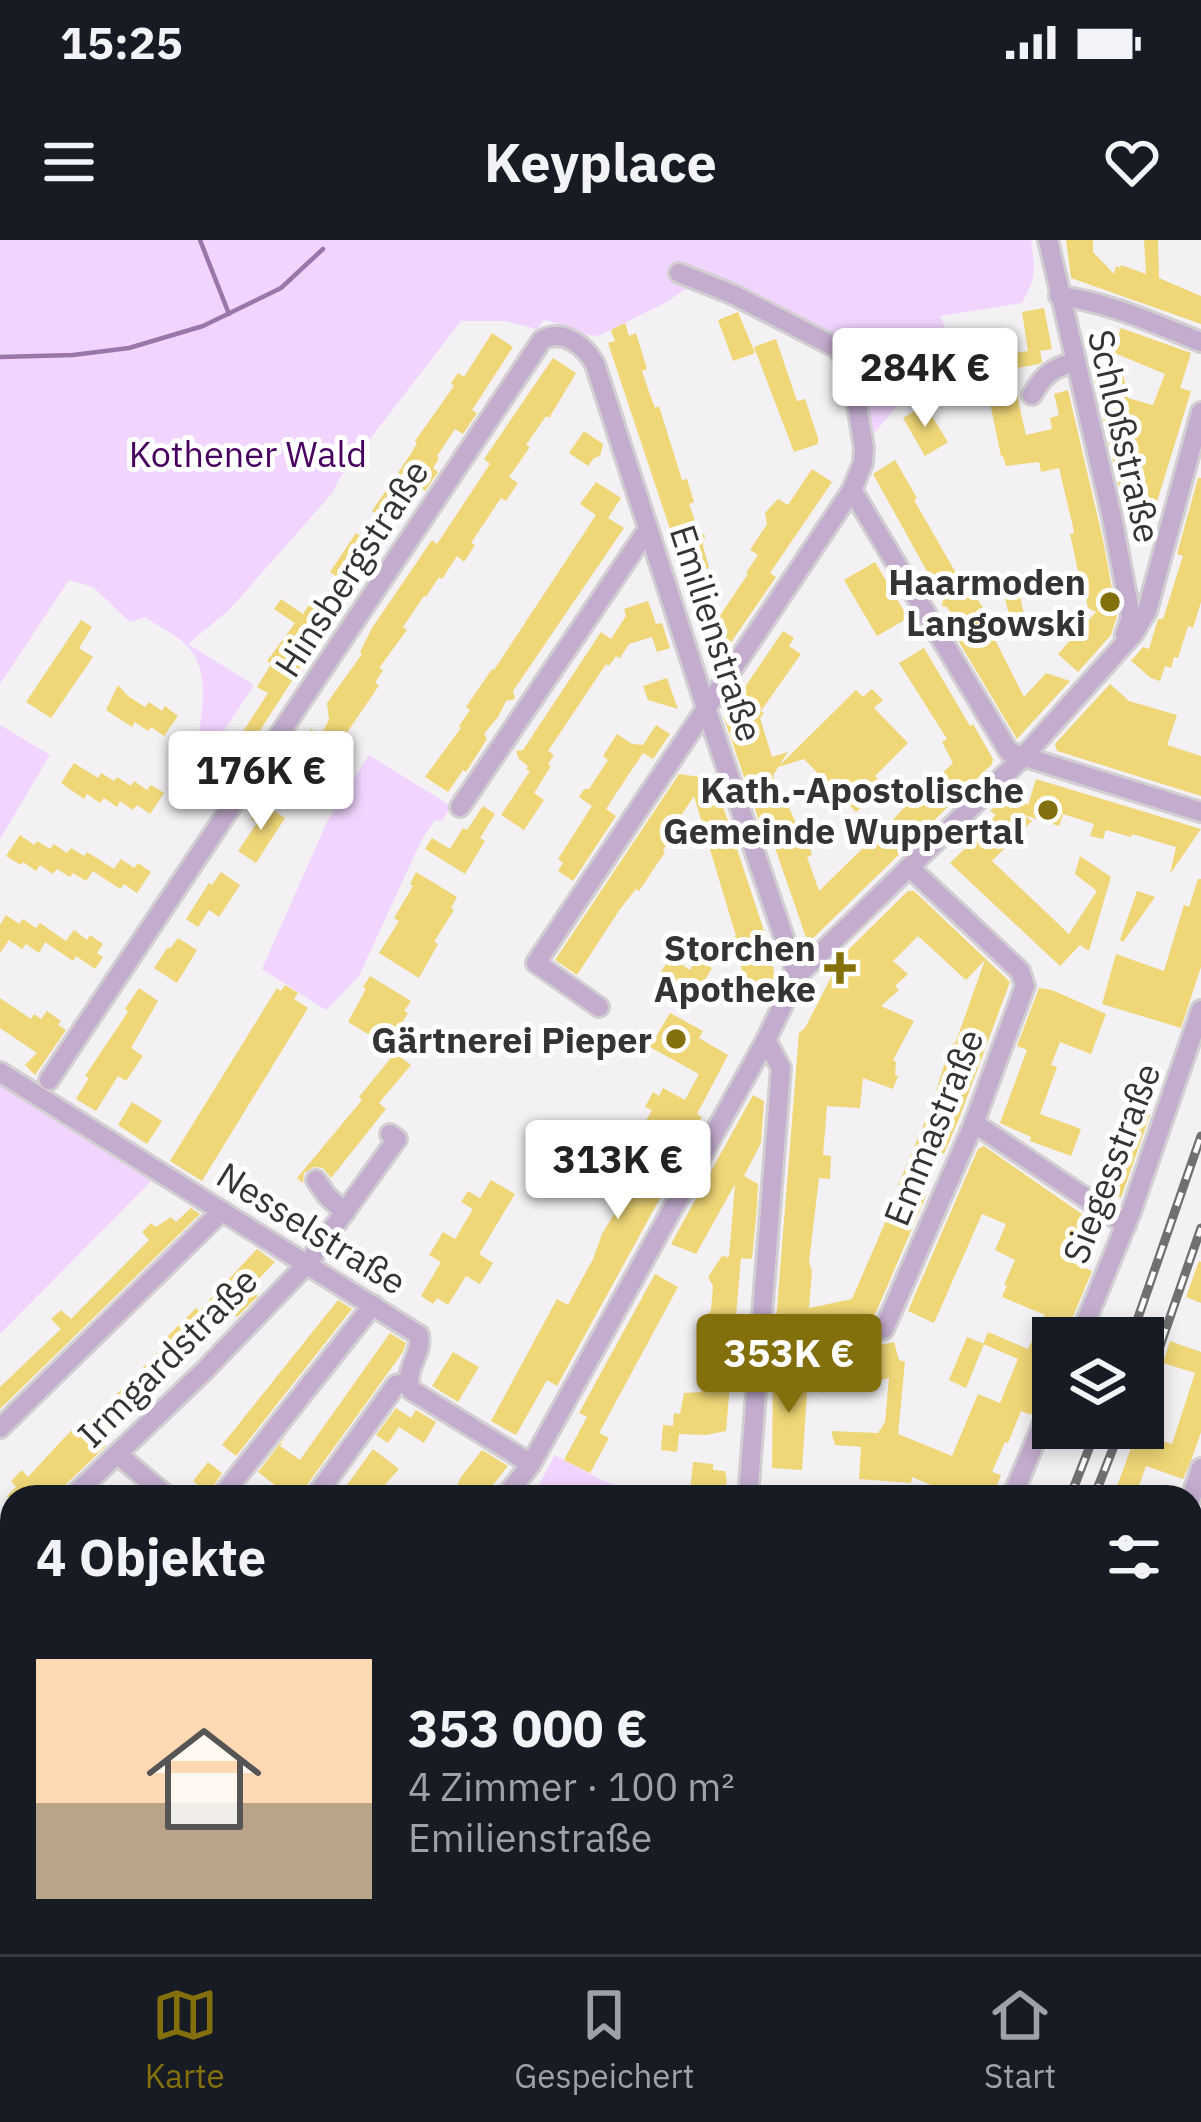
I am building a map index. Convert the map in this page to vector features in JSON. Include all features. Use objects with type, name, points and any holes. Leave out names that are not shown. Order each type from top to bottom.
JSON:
[{"type":"street","name":"Schloßstraße","points":[[1048,240],[1131,617],[1121,646]]},
{"type":"street","points":[[599,1007],[536,963],[852,490],[863,463],[851,368],[837,348],[732,294],[679,273]]},
{"type":"street","points":[[1059,296],[1102,304],[1201,342]]},
{"type":"street","name":"Emilienstraße","points":[[550,335],[573,341],[595,364],[797,976]]},
{"type":"street","name":"Hinsbergstraße","points":[[49,1080],[542,340],[550,335]]},
{"type":"street","points":[[1032,395],[1043,375],[1076,362]]},
{"type":"street","points":[[514,1485],[531,1464],[797,976],[1024,756],[1134,633],[1147,611],[1201,412]]},
{"type":"street","points":[[852,490],[1009,752],[1201,812]]},
{"type":"street","points":[[460,807],[648,529]]},
{"type":"street","points":[[1120,565],[1144,565],[1165,550]]},
{"type":"street","name":"Emmastraße","points":[[760,1358],[884,1329],[974,1123],[1025,986],[1020,971],[909,868]]},
{"type":"street","name":"Siegesstraße","points":[[1087,1317],[1126,1225],[1201,1010]]},
{"type":"street","points":[[749,1485],[781,1068],[766,1040]]},
{"type":"street","name":"Nesselstraße","points":[[0,1072],[419,1335],[408,1382]]},
{"type":"street","points":[[974,1123],[1126,1225]]},
{"type":"street","name":"Irmgardstraße","points":[[85,1485],[308,1263],[397,1139],[390,1134]]},
{"type":"street","points":[[316,1180],[345,1212]]},
{"type":"street","points":[[0,1428],[222,1211]]},
{"type":"street","points":[[230,1485],[373,1304]]},
{"type":"street","points":[[324,1485],[396,1385],[408,1382],[411,1390],[531,1464]]},
{"type":"street","points":[[1017,1485],[1032,1449]]},
{"type":"street","points":[[117,1454],[154,1485]]},
{"type":"green space","name":"Kothener Wald","points":[[0,240],[1031,240],[1034,266],[1022,303],[940,316],[952,343],[869,439],[862,382],[848,350],[813,323],[706,274],[667,302],[598,336],[544,320],[537,329],[506,321],[461,321],[333,492],[230,609],[188,644],[254,685],[212,749],[196,754],[203,696],[194,655],[181,640],[145,617],[130,622],[93,587],[69,580],[0,684]]},
{"type":"green space","points":[[0,725],[50,755],[0,839]]},
{"type":"green space","points":[[369,755],[451,806],[422,839],[359,976],[326,1010],[262,969],[327,822]]},
{"type":"green space","points":[[0,1078],[156,1176],[0,1334]]},
{"type":"green space","points":[[555,1455],[616,1485],[539,1485]]},
{"type":"building","points":[[1066,240],[1093,240],[1093,252],[1114,274],[1121,265],[1146,274],[1144,240],[1158,240],[1159,278],[1201,296],[1201,324],[1071,278]]},
{"type":"building","points":[[1044,308],[1052,349],[1040,351],[1039,364],[1012,369],[1026,435],[1052,429],[1050,418],[1059,415],[1054,394],[1068,390],[1117,616],[1111,635],[1078,672],[1058,654],[1096,612],[1088,608],[1079,575],[1059,468],[1041,472],[1039,462],[1006,466],[981,359],[975,361],[972,346],[1001,341],[1003,355],[1028,351],[1022,312]]},
{"type":"building","points":[[738,312],[755,353],[733,361],[718,320]]},
{"type":"building","points":[[625,323],[629,336],[636,333],[650,395],[655,408],[659,406],[682,480],[687,479],[699,532],[705,535],[709,568],[693,573],[684,573],[677,558],[608,343],[615,341],[611,330]]},
{"type":"building","points":[[1121,328],[1191,353],[1180,388],[1191,391],[1152,518],[1124,509],[1093,375],[1122,368],[1128,398],[1153,405],[1165,374],[1112,352]]},
{"type":"building","points":[[492,333],[513,347],[472,410],[477,413],[463,434],[455,429],[437,456],[433,468],[438,472],[401,516],[363,577],[343,581],[330,572],[356,533],[363,538],[378,515],[372,511],[454,386],[451,383],[458,373],[464,377]]},
{"type":"building","points":[[776,339],[797,401],[805,399],[818,438],[818,444],[794,452],[754,347]]},
{"type":"building","points":[[553,358],[576,373],[509,477],[518,483],[506,501],[501,498],[464,562],[457,556],[424,596],[403,627],[407,630],[379,668],[383,670],[375,683],[379,685],[303,797],[278,780],[311,729],[321,735],[329,720],[327,703],[362,654],[372,628],[432,540],[437,544],[490,464],[484,459]]},
{"type":"building","points":[[925,405],[948,442],[925,456],[903,418]]},
{"type":"building","points":[[584,431],[603,444],[600,456],[588,466],[569,453]]},
{"type":"building","points":[[895,460],[960,580],[964,578],[999,633],[990,630],[1024,697],[1046,673],[1070,681],[1017,739],[956,637],[957,623],[942,606],[943,600],[873,474]]},
{"type":"building","points":[[812,469],[832,482],[770,573],[776,577],[725,651],[705,638],[758,555],[750,550],[767,524],[765,513],[778,499],[788,505]]},
{"type":"building","points":[[1198,478],[1201,602],[1178,658],[1174,657],[1171,668],[1165,666],[1160,681],[1131,661],[1143,647],[1149,649],[1158,619],[1163,619],[1183,556],[1177,554]]},
{"type":"building","points":[[596,482],[621,498],[608,518],[624,528],[513,691],[515,699],[506,701],[466,772],[448,792],[425,777],[461,728],[470,710],[466,707],[596,515],[580,504]]},
{"type":"building","points":[[875,562],[908,618],[877,636],[844,580]]},
{"type":"building","points":[[1014,571],[1027,627],[1025,641],[1014,638],[1000,575]]},
{"type":"building","points":[[337,580],[352,591],[299,669],[302,676],[295,676],[228,780],[217,772],[268,693],[257,687],[271,664],[267,661],[295,623],[274,609],[281,599],[303,614],[315,596],[322,598]]},
{"type":"building","points":[[648,601],[670,648],[657,652],[652,637],[629,644],[620,658],[606,664],[548,751],[554,755],[551,766],[534,793],[544,800],[524,830],[501,815],[530,771],[516,751],[523,750],[601,632],[611,639],[626,616],[624,609]]},
{"type":"building","points":[[81,620],[92,627],[79,648],[93,657],[51,718],[26,702]]},
{"type":"building","points":[[783,631],[794,638],[789,646],[801,654],[760,718],[772,757],[788,752],[779,766],[856,690],[863,697],[872,689],[883,700],[874,708],[908,743],[875,776],[886,787],[856,812],[804,759],[778,767],[773,776],[781,802],[786,801],[807,838],[812,855],[807,857],[819,891],[863,848],[860,845],[875,831],[879,835],[953,763],[942,742],[947,739],[899,663],[924,648],[993,759],[808,943],[724,718]]},
{"type":"building","points":[[667,678],[678,709],[648,700],[643,686]]},
{"type":"building","points":[[1110,684],[1129,701],[1177,715],[1167,745],[1201,756],[1201,796],[1057,751],[1055,744]]},
{"type":"building","points":[[118,685],[145,707],[149,702],[162,711],[165,706],[178,716],[164,736],[135,722],[132,727],[106,710]]},
{"type":"building","points":[[656,725],[670,734],[653,759],[643,753],[617,792],[606,809],[616,816],[573,881],[558,871],[563,863],[558,859],[592,806],[579,797],[608,760],[603,756],[617,734],[643,745]]},
{"type":"building","points":[[74,763],[98,778],[101,773],[131,786],[134,781],[147,790],[151,785],[164,793],[150,814],[120,801],[117,807],[104,798],[100,803],[87,794],[84,799],[61,783]]},
{"type":"building","points":[[679,774],[714,779],[769,946],[775,977],[769,999],[746,985],[694,796],[664,841],[668,843],[665,852],[577,975],[555,960]]},
{"type":"building","points":[[1036,779],[1201,829],[1170,874],[1176,847],[1106,830],[1103,839],[1090,836],[1094,824],[1063,814],[1059,826],[1024,815],[1032,821],[992,861],[1069,934],[1097,891],[1075,874],[1080,856],[1111,877],[1089,951],[1080,945],[1060,966],[950,863],[996,815],[990,811],[1007,794],[1028,805]]},
{"type":"building","points":[[262,803],[285,818],[256,863],[238,851],[257,823],[251,819]]},
{"type":"building","points":[[483,806],[495,814],[465,874],[425,849],[432,838],[450,849]]},
{"type":"building","points":[[20,835],[34,845],[37,841],[50,849],[54,844],[84,856],[87,852],[114,869],[121,859],[151,872],[137,893],[124,884],[120,889],[93,871],[86,881],[57,869],[53,874],[40,865],[36,871],[6,856]]},
{"type":"building","points":[[221,872],[240,885],[219,917],[209,910],[198,927],[186,919]]},
{"type":"building","points":[[416,872],[457,897],[419,978],[379,953],[399,921],[394,918]]},
{"type":"building","points":[[1198,879],[1201,967],[1181,1028],[1102,1004],[1116,954],[1164,971],[1184,905],[1189,907]]},
{"type":"building","points":[[908,891],[914,891],[1010,982],[960,1116],[944,1154],[940,1152],[874,1317],[775,1333],[799,1033],[842,956]],"holes":[[[918,936],[966,980],[985,960],[901,1186],[852,1299],[809,1308],[819,1178],[830,1179],[831,1156],[823,1155],[827,1106],[860,1108],[863,1078],[893,1089],[898,1076],[893,1060],[914,1021],[881,1006],[908,974],[893,961]]]},
{"type":"building","points":[[1137,891],[1155,897],[1123,942],[1120,940]]},
{"type":"building","points":[[6,915],[36,928],[40,923],[66,941],[74,930],[87,940],[90,935],[103,944],[97,953],[103,957],[95,969],[45,942],[39,953],[9,940],[0,953],[0,925]]},
{"type":"building","points":[[178,938],[197,950],[177,983],[154,968]]},
{"type":"building","points":[[670,957],[690,970],[696,959],[712,968],[699,990],[681,979],[674,990],[657,979]]},
{"type":"building","points":[[370,976],[411,1001],[388,1046],[348,1022]]},
{"type":"building","points":[[285,985],[308,1008],[202,1181],[170,1161],[277,988],[281,991]]},
{"type":"building","points":[[139,988],[158,1001],[131,1048],[143,1056],[126,1081],[118,1076],[96,1111],[76,1099]]},
{"type":"building","points":[[1039,988],[1106,1014],[1091,1054],[1060,1042],[1051,1065],[1057,1067],[1040,1114],[1081,1129],[1071,1156],[1030,1141],[1031,1137],[1000,1123],[1027,1050],[1017,1046]]},
{"type":"building","points":[[0,998],[31,1019],[34,1014],[41,1019],[47,1011],[66,1030],[35,1075],[25,1065],[37,1053],[0,1028]]},
{"type":"building","points":[[670,1013],[703,1031],[699,1038],[728,1055],[697,1114],[702,1117],[696,1128],[690,1125],[667,1166],[675,1171],[557,1386],[547,1380],[516,1435],[491,1421],[557,1299],[568,1305],[627,1193],[646,1150],[640,1147],[646,1135],[640,1132],[652,1110],[645,1107],[653,1092],[659,1096],[663,1088],[685,1100],[699,1074],[650,1047]]},
{"type":"building","points":[[395,1053],[411,1065],[379,1103],[386,1109],[331,1178],[323,1168],[314,1167],[304,1173],[303,1183],[297,1178]]},
{"type":"building","points":[[753,1095],[764,1101],[761,1143],[744,1176],[758,1184],[757,1207],[752,1259],[741,1258],[726,1431],[679,1434],[677,1452],[661,1450],[663,1425],[673,1426],[684,1393],[701,1392],[713,1286],[708,1277],[722,1256],[729,1257],[735,1184],[696,1254],[671,1244]]},
{"type":"building","points":[[132,1102],[162,1121],[147,1144],[118,1125]]},
{"type":"building","points":[[1127,1107],[1150,1115],[1121,1198],[1097,1189]]},
{"type":"building","points":[[984,1146],[1086,1217],[1068,1261],[1092,1271],[1073,1317],[1044,1317],[1002,1297],[1015,1260],[995,1250],[1006,1224],[982,1214],[934,1323],[908,1311],[978,1149]]},
{"type":"building","points":[[491,1180],[515,1194],[479,1254],[493,1263],[480,1284],[466,1276],[448,1305],[437,1298],[433,1304],[421,1296],[441,1262],[429,1255],[443,1232],[455,1239],[473,1209],[461,1202],[468,1191],[480,1198]]},
{"type":"building","points":[[191,1208],[200,1214],[0,1409],[0,1387],[61,1329],[51,1319],[61,1310],[71,1319],[149,1240],[142,1232],[151,1223],[156,1227],[171,1217],[176,1222]]},
{"type":"building","points":[[257,1249],[275,1262],[250,1288],[258,1296],[237,1317],[231,1310],[99,1440],[106,1446],[65,1485],[14,1485],[11,1481],[22,1470],[28,1477],[79,1423],[82,1426],[103,1408],[196,1308],[199,1311]]},
{"type":"building","points":[[1201,1262],[1201,1303],[1186,1297]]},
{"type":"building","points":[[655,1274],[678,1287],[599,1433],[609,1438],[590,1473],[564,1460],[587,1417],[579,1413]]},
{"type":"building","points":[[338,1300],[352,1309],[236,1456],[222,1445]]},
{"type":"building","points":[[988,1332],[1028,1349],[1032,1341],[1032,1413],[1021,1411],[1005,1442],[992,1472],[1001,1475],[997,1485],[931,1485],[912,1477],[911,1483],[859,1479],[861,1447],[835,1445],[831,1431],[878,1433],[885,1422],[889,1378],[822,1393],[814,1360],[894,1342],[899,1360],[905,1362],[898,1434],[952,1456],[978,1394],[1000,1403],[1018,1359],[983,1344]]},
{"type":"building","points":[[390,1333],[406,1343],[307,1485],[275,1485],[258,1472],[285,1437],[280,1446],[300,1460]]},
{"type":"building","points":[[967,1337],[984,1344],[966,1388],[949,1380]]},
{"type":"building","points":[[1170,1341],[1201,1352],[1201,1432],[1183,1479],[1146,1466],[1139,1485],[1117,1485],[1131,1449],[1164,1449],[1164,1441],[1172,1444],[1195,1373],[1164,1363]]},
{"type":"building","points":[[453,1352],[479,1367],[458,1402],[432,1386]]},
{"type":"building","points":[[809,1361],[802,1470],[772,1468],[773,1370]]},
{"type":"building","points":[[396,1408],[411,1418],[416,1410],[436,1422],[424,1443],[399,1427],[388,1443],[376,1435]]},
{"type":"building","points":[[373,1449],[399,1469],[385,1485],[347,1485]]},
{"type":"building","points":[[482,1450],[508,1466],[493,1485],[457,1485]]},
{"type":"building","points":[[208,1462],[222,1473],[214,1485],[193,1481]]},
{"type":"building","points":[[693,1462],[725,1471],[726,1485],[691,1485]]},
{"type":"waterway","points":[[200,240],[229,314]]},
{"type":"waterway","points":[[0,357],[129,348],[203,326],[281,288],[323,249]]},
{"type":"railway","points":[[1138,1317],[1201,1136]]},
{"type":"railway","points":[[1164,1335],[1201,1228]]},
{"type":"railway","points":[[1075,1485],[1089,1449]]},
{"type":"railway","points":[[1099,1485],[1113,1449]]},
{"type":"place","name":"Haarmoden Langowski","points":[[1110,602]]},
{"type":"place","name":"Kath.-Apostolische Gemeinde Wuppertal","points":[[1048,810]]},
{"type":"place","name":"Storchen Apotheke","points":[[840,968]]},
{"type":"place","name":"Gärtnerei Pieper","points":[[676,1039]]}]
